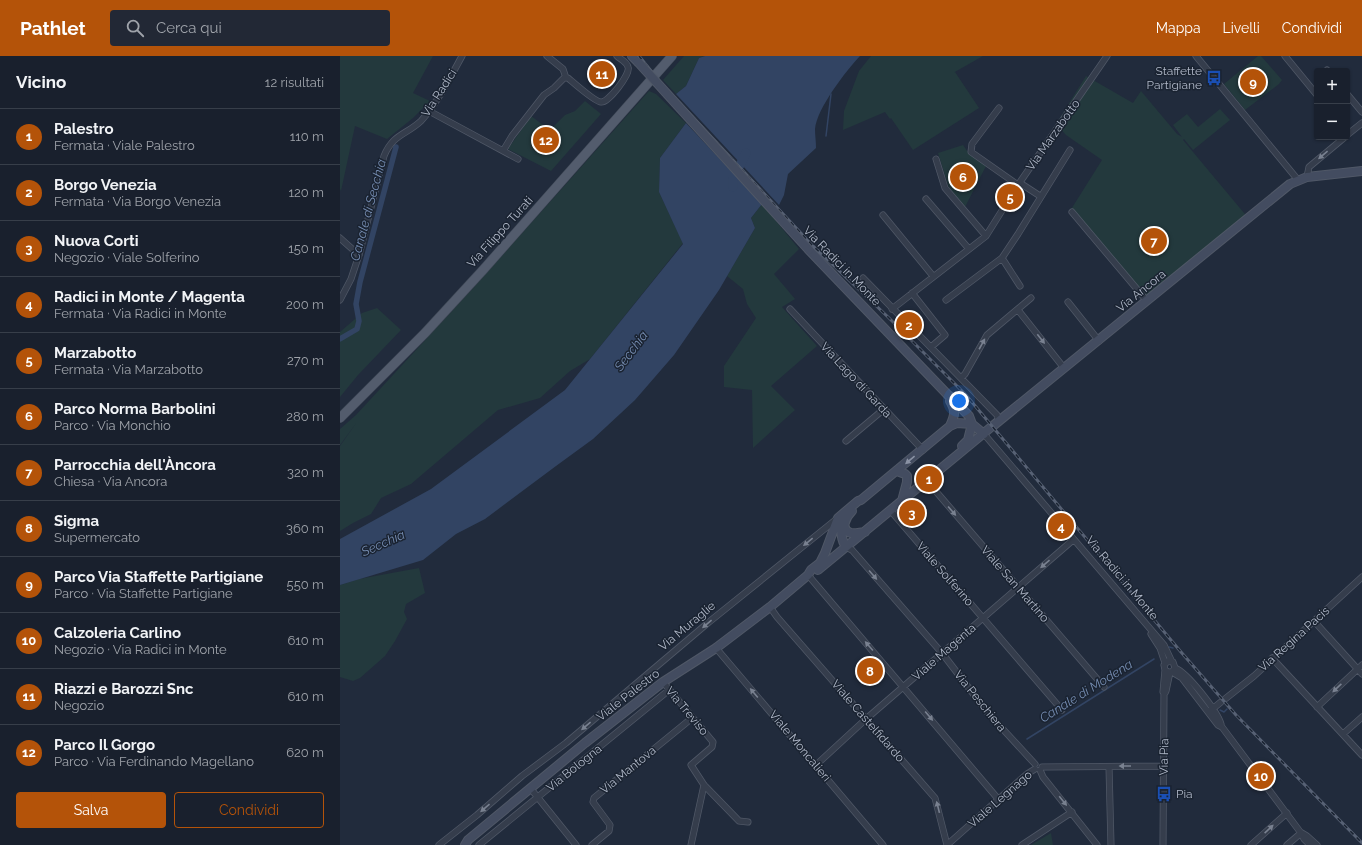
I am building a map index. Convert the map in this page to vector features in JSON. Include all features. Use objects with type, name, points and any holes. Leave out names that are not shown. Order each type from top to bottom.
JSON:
[{"type":"main road","name":"Via Filippo Turati","points":[[340,418],[425,333],[672,56]]},
{"type":"main road","name":"Via Radici in Monte","points":[[635,59],[809,250],[969,416],[972,424],[984,434]]},
{"type":"main road","name":"Via Ancora","points":[[984,434],[1284,189],[1298,180],[1307,177],[1362,171]]},
{"type":"main road","points":[[948,395],[948,399],[955,409],[954,418],[950,426]]},
{"type":"main road","points":[[946,466],[952,455],[968,440],[972,424],[957,423],[950,426]]},
{"type":"main road","name":"Via Muraglie","points":[[838,518],[923,450],[950,426]]},
{"type":"main road","name":"Viale Palestro","points":[[808,575],[814,573],[984,434]]},
{"type":"main road","points":[[897,471],[905,474],[908,479],[902,501]]},
{"type":"main road","points":[[865,532],[851,533],[845,527],[845,520],[847,516],[878,491],[879,486]]},
{"type":"main road","points":[[846,547],[841,536],[841,521],[845,515],[861,500]]},
{"type":"main road","name":"Viale Palestro","points":[[459,845],[464,840],[467,842],[586,743],[663,682],[716,648],[770,607],[808,575],[811,570],[820,563],[838,518]]},
{"type":"street","name":"Via Radici","points":[[340,300],[351,279],[359,255],[387,147],[398,136],[420,122],[440,95],[462,56]]},
{"type":"street","points":[[547,56],[563,70],[566,78],[597,101],[604,102],[608,100],[624,80],[628,71],[626,63],[617,56]]},
{"type":"street","name":"Via Marzabotto","points":[[892,309],[986,236],[1019,184],[1107,56]]},
{"type":"street","points":[[1196,56],[1298,180]]},
{"type":"street","points":[[1285,56],[1314,91]]},
{"type":"street","points":[[503,151],[512,136],[544,95],[554,88],[561,80],[566,78]]},
{"type":"street","points":[[1350,98],[1362,112]]},
{"type":"street","points":[[999,108],[972,144],[971,152],[1040,196]]},
{"type":"street","points":[[429,111],[518,159]]},
{"type":"street","points":[[1350,132],[1362,123]]},
{"type":"street","points":[[1307,177],[1309,167],[1340,140]]},
{"type":"street","points":[[946,300],[1002,258],[1070,150]]},
{"type":"street","points":[[936,159],[945,188],[986,236]]},
{"type":"street","points":[[926,199],[969,249]]},
{"type":"street","points":[[1072,212],[1147,301]]},
{"type":"street","points":[[883,215],[934,276]]},
{"type":"street","points":[[340,238],[359,255]]},
{"type":"street","points":[[1002,258],[1020,286]]},
{"type":"street","points":[[863,278],[892,309],[962,377],[961,380],[994,425]]},
{"type":"street","points":[[912,292],[945,335],[931,347]]},
{"type":"street","points":[[962,377],[987,334],[1031,298]]},
{"type":"street","points":[[1068,302],[1099,341]]},
{"type":"street","name":"Via Lago di Garda","points":[[790,310],[923,450]]},
{"type":"street","points":[[1018,310],[1064,368]]},
{"type":"street","points":[[846,441],[884,409]]},
{"type":"street","name":"Via Radici in Monte","points":[[984,434],[1164,645],[1172,662],[1175,664],[1171,671]]},
{"type":"street","name":"Viale San Martino","points":[[927,481],[1104,687]]},
{"type":"street","name":"Viale Solferino","points":[[890,510],[1062,710]]},
{"type":"street","name":"Via Muraglie","points":[[439,845],[477,815],[522,776],[566,743],[709,622],[838,518]]},
{"type":"street","name":"Viale Magenta","points":[[816,765],[866,719],[1073,540]]},
{"type":"street","name":"Via Peschiera","points":[[846,547],[852,550],[942,653],[988,713],[1038,768],[1043,777],[1097,845]]},
{"type":"street","points":[[808,575],[999,800]]},
{"type":"street","name":"Via Regina Pacis","points":[[1210,711],[1254,676],[1272,658],[1362,578]]},
{"type":"street","name":"Viale Castelfidardo","points":[[770,607],[777,617],[935,798],[947,845]]},
{"type":"street","points":[[1314,621],[1360,667],[1362,674]]},
{"type":"street","name":"Via Radici in Monte","points":[[1152,632],[1151,634],[1160,648],[1165,663],[1164,667],[1171,671],[1179,670],[1192,683],[1210,711],[1221,722],[1222,727],[1304,839],[1310,845]]},
{"type":"street","name":"Viale Moncalieri","points":[[716,648],[883,845]]},
{"type":"street","points":[[1272,658],[1362,755]]},
{"type":"street","points":[[1165,663],[1168,661],[1172,662]]},
{"type":"street","points":[[1317,707],[1360,667]]},
{"type":"street","name":"Via Pia","points":[[1164,845],[1164,694],[1171,671]]},
{"type":"street","name":"Via Treviso","points":[[663,682],[713,742],[712,747],[691,765],[704,785],[739,821],[748,822]]},
{"type":"street","name":"Via Bologna","points":[[479,845],[669,690]]},
{"type":"street","points":[[1343,734],[1362,717]]},
{"type":"street","name":"Via Mantova","points":[[592,845],[608,832],[610,825],[593,802],[594,798],[692,718]]},
{"type":"street","points":[[1038,768],[1164,766]]},
{"type":"street","points":[[1109,767],[1111,845]]},
{"type":"street","name":"Viale Legnago","points":[[947,845],[1038,768]]},
{"type":"street","points":[[691,845],[704,785]]},
{"type":"street","points":[[531,789],[576,845]]},
{"type":"street","points":[[1022,845],[1072,812]]},
{"type":"street","points":[[1251,845],[1286,813]]},
{"type":"street","points":[[1287,845],[1301,833]]},
{"type":"street","name":"Via Radici in Monte","points":[[1301,833],[1308,836],[1317,845]]},
{"type":"green space","points":[[340,56],[433,56],[413,93],[430,101],[413,118],[387,139],[355,126],[341,191],[340,189]]},
{"type":"green space","points":[[684,56],[705,56],[699,58],[686,86],[676,94],[663,80]]},
{"type":"green space","points":[[871,56],[983,56],[953,73],[955,72],[979,108],[913,150],[891,118],[890,119],[885,112],[843,130],[844,111],[859,71]]},
{"type":"green space","points":[[1258,56],[1261,56],[1282,80],[1279,84],[1245,110],[1224,84]]},
{"type":"green space","points":[[1086,76],[1133,103],[1141,91],[1177,134],[1182,137],[1173,125],[1187,114],[1198,127],[1220,109],[1230,120],[1193,150],[1184,139],[1183,140],[1249,219],[1148,302],[1070,211],[1102,160],[1066,135],[1056,124]]},
{"type":"green space","points":[[649,91],[656,94],[686,123],[660,158],[659,192],[683,243],[590,359],[570,371],[540,398],[498,410],[411,484],[381,498],[371,514],[340,531],[340,446],[357,422],[340,445],[340,429],[356,415],[476,285]]},
{"type":"green space","points":[[585,101],[601,114],[551,171],[508,149],[531,116],[550,130],[565,115],[575,111]]},
{"type":"green space","points":[[963,145],[970,155],[986,166],[965,207],[949,188],[938,153]]},
{"type":"green space","points":[[762,204],[799,249],[774,274],[795,299],[782,307],[817,346],[771,386],[795,410],[753,448],[752,390],[724,387],[724,366],[756,318],[747,304],[743,289],[727,276],[755,228],[751,218]]},
{"type":"green space","points":[[377,308],[401,330],[358,375],[340,397],[340,332],[362,313]]},
{"type":"green space","points":[[419,568],[425,593],[406,604],[404,612],[407,619],[385,656],[360,678],[353,681],[340,677],[340,585],[359,579]]},
{"type":"green space","points":[[1051,833],[1053,845],[1031,845]]},
{"type":"water","points":[[705,56],[860,56],[840,80],[826,101],[817,120],[815,129],[816,148],[788,174],[784,195],[779,205],[676,94],[686,86],[699,58]]},
{"type":"water","points":[[686,123],[762,204],[751,218],[755,228],[719,290],[674,355],[635,400],[593,439],[485,519],[456,534],[423,560],[340,585],[340,539],[431,489],[565,390],[683,244],[659,192],[660,158]]},
{"type":"waterway","points":[[826,136],[831,94]]},
{"type":"waterway","name":"Canale di Secchia","points":[[340,339],[357,329],[359,321],[356,304],[360,282],[396,147]]},
{"type":"waterway","name":"Secchia","points":[[733,187],[733,179],[746,153]]},
{"type":"waterway","name":"Canale di Modena","points":[[1169,647],[1173,648]]},
{"type":"waterway","name":"Canale di Modena","points":[[1027,739],[1154,659]]},
{"type":"waterway","name":"Canale di Modena","points":[[1220,710],[1224,712],[1227,709]]},
{"type":"railway","points":[[639,56],[660,82],[812,245],[888,317],[966,395],[1181,652],[1236,715],[1362,843]]},
{"type":"place","name":"Riazzi e Barozzi Snc","points":[[602,74]]},
{"type":"place","name":"Staffette Partigiane","points":[[1214,78]]},
{"type":"place","name":"Parco Via Staffette Partigiane","points":[[1253,82]]},
{"type":"place","name":"Parco Il Gorgo","points":[[546,140]]},
{"type":"place","name":"Parco Norma Barbolini","points":[[963,177]]},
{"type":"place","name":"Marzabotto","points":[[1010,197]]},
{"type":"place","name":"Parrocchia dell'Àncora","points":[[1154,241]]},
{"type":"place","name":"Borgo Venezia","points":[[909,325]]},
{"type":"place","name":"Palestro","points":[[929,479]]},
{"type":"place","name":"Nuova Corti","points":[[912,513]]},
{"type":"place","name":"Radici in Monte / Magenta","points":[[1061,526]]},
{"type":"place","name":"Sigma","points":[[870,671]]},
{"type":"place","name":"Calzoleria Carlino","points":[[1261,776]]},
{"type":"place","name":"Pia","points":[[1164,794]]}]
